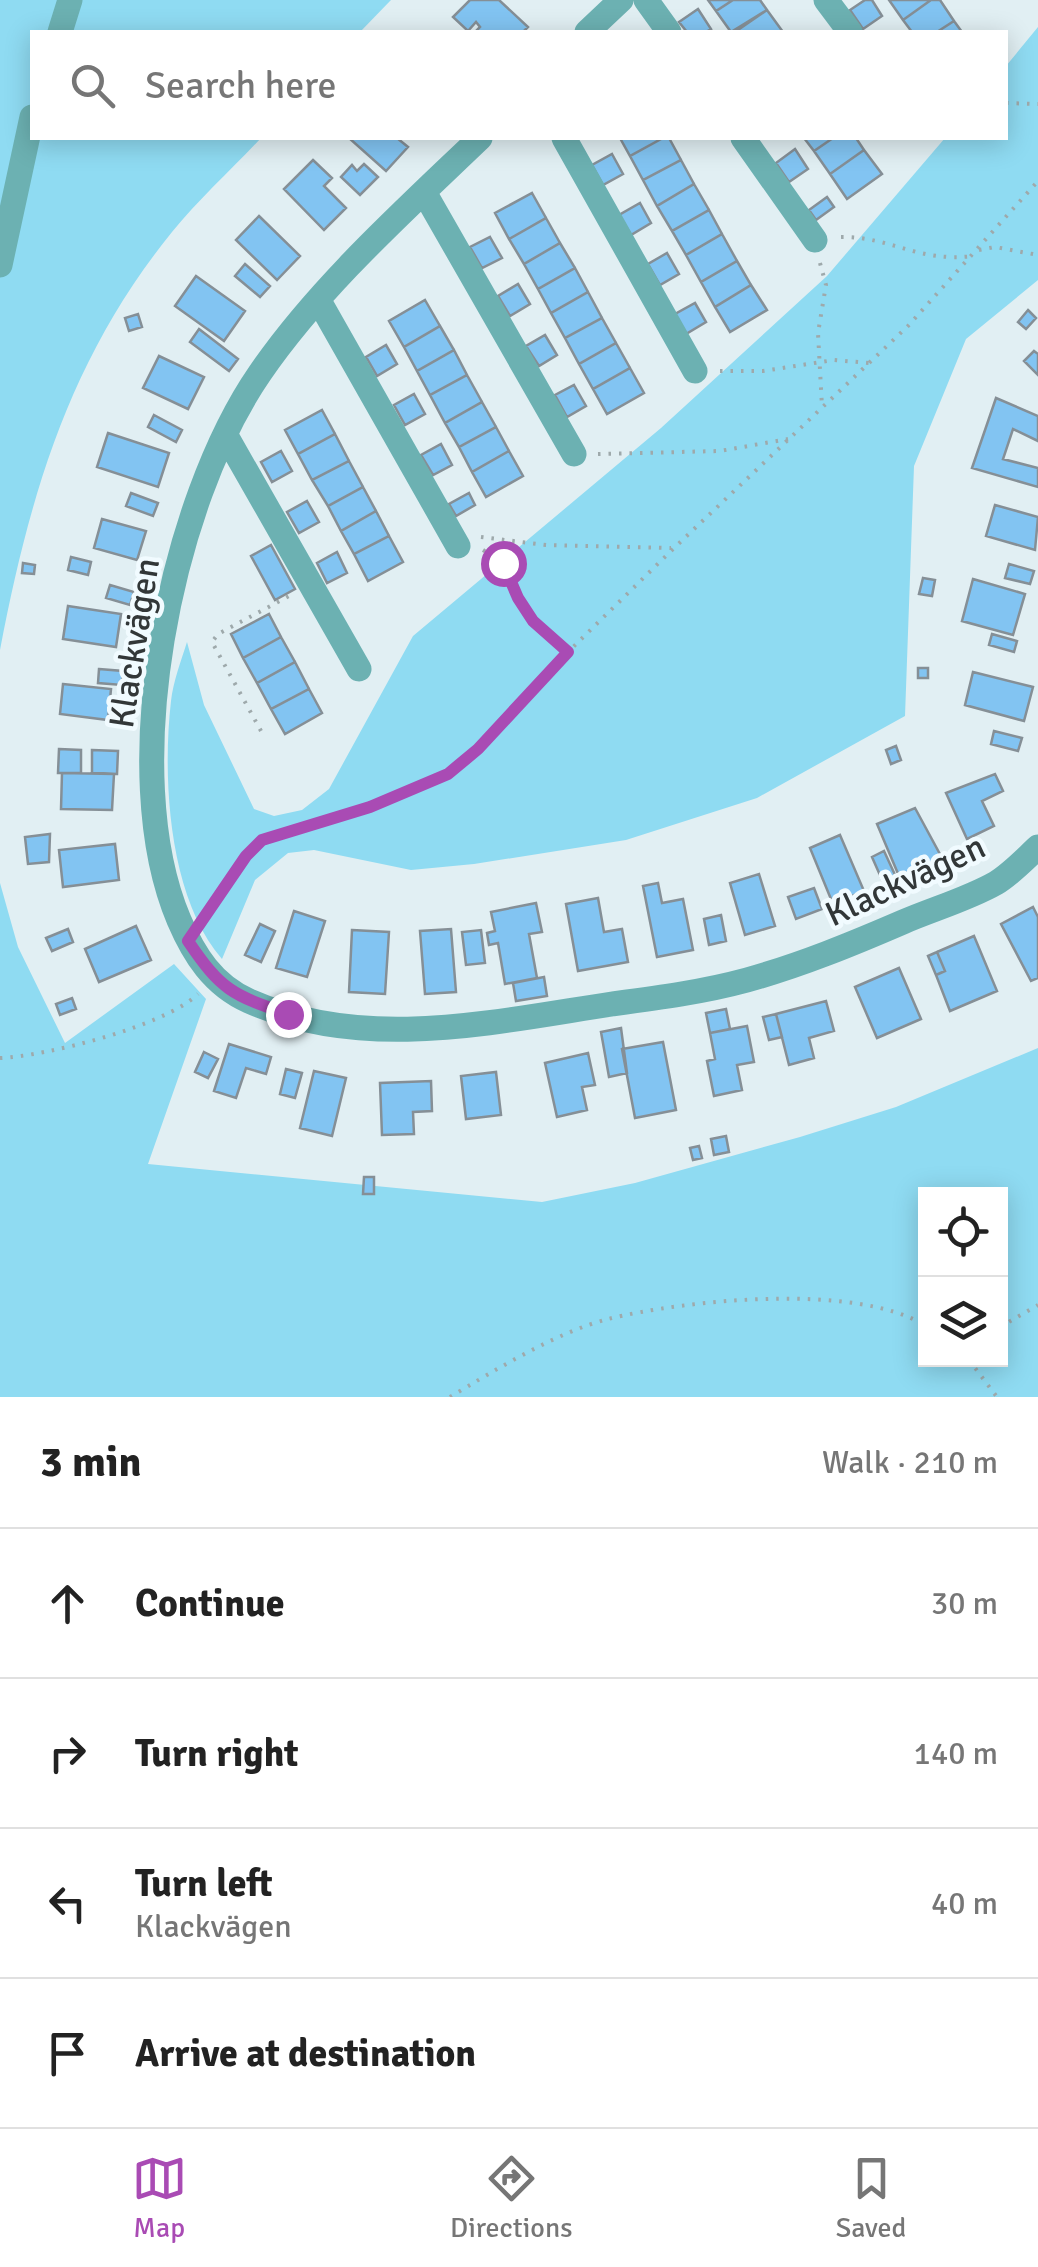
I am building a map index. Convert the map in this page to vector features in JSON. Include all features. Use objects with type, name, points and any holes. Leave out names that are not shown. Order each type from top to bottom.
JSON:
[{"type":"street","points":[[61,30],[70,0]]},
{"type":"street","points":[[590,30],[621,0]]},
{"type":"street","points":[[646,0],[668,30]]},
{"type":"street","points":[[826,0],[848,30]]},
{"type":"street","points":[[0,264],[30,126]]},
{"type":"street","name":"Klackvägen","points":[[478,140],[319,300],[260,372],[224,434],[189,529],[156,686],[151,759],[155,833],[167,892],[188,941],[213,979],[247,1000],[288,1014],[332,1025],[401,1030],[466,1026],[679,994],[746,980],[824,956],[997,882],[1038,847]]},
{"type":"street","points":[[565,140],[696,371]]},
{"type":"street","points":[[744,140],[815,240]]},
{"type":"street","points":[[424,192],[574,454]]},
{"type":"street","points":[[319,300],[458,546]]},
{"type":"street","points":[[224,434],[359,669]]},
{"type":"path","points":[[1008,103],[1038,104]]},
{"type":"path","points":[[188,941],[246,856],[262,840],[370,807],[448,774],[478,749],[673,548],[870,363],[973,256],[1038,181]]},
{"type":"path","points":[[822,408],[818,333],[826,285],[815,240],[866,239],[946,260],[973,256]]},
{"type":"path","points":[[978,250],[994,248],[1038,255]]},
{"type":"path","points":[[696,371],[763,371],[820,361],[870,363]]},
{"type":"path","points":[[574,454],[720,451],[792,438]]},
{"type":"path","points":[[458,546],[483,536],[546,545],[673,548]]},
{"type":"path","points":[[458,546],[482,549],[503,563],[533,621],[568,652]]},
{"type":"path","points":[[261,731],[212,642],[218,634],[312,584]]},
{"type":"path","points":[[0,1058],[58,1050],[116,1032],[186,1005],[213,979]]},
{"type":"path","points":[[450,1397],[514,1359],[606,1320],[712,1303],[801,1298],[863,1304],[918,1321]]},
{"type":"path","points":[[1008,1322],[1038,1305]]},
{"type":"path","points":[[974,1367],[998,1397]]},
{"type":"shaded area","points":[[0,0],[391,0],[362,30],[30,30],[30,140],[259,140],[172,232],[106,328],[59,429],[41,482],[0,650]]},
{"type":"shaded area","points":[[1038,27],[1038,280],[966,339],[914,466],[905,716],[757,798],[626,840],[411,870],[314,850],[288,853],[255,880],[222,959],[190,904],[173,837],[169,801],[171,701],[187,642],[204,705],[254,809],[274,816],[302,810],[329,789],[413,636],[661,428],[827,276],[943,140],[1008,140],[1008,64]]},
{"type":"shaded area","points":[[0,883],[18,947],[65,1043],[174,964],[206,999],[148,1164],[542,1202],[635,1183],[800,1137],[896,1107],[1038,1048],[1038,1397],[0,1397]]},
{"type":"building","points":[[470,0],[499,0],[528,27],[477,30],[480,27],[476,22],[467,30],[453,17]]},
{"type":"building","points":[[708,0],[733,0],[716,11]]},
{"type":"building","points":[[733,0],[760,0],[767,10],[734,30],[730,30],[716,11]]},
{"type":"building","points":[[872,0],[882,16],[863,29],[850,10]]},
{"type":"building","points":[[889,0],[931,0],[903,20]]},
{"type":"building","points":[[931,0],[940,0],[954,21],[940,30],[910,30],[903,20]]},
{"type":"building","points":[[698,9],[711,29],[685,30],[679,22]]},
{"type":"building","points":[[767,10],[782,30],[738,30]]},
{"type":"building","points":[[954,21],[961,30],[940,30]]},
{"type":"building","points":[[351,140],[399,140],[408,147],[386,171]]},
{"type":"building","points":[[621,140],[659,140],[630,156]]},
{"type":"building","points":[[659,140],[670,140],[681,160],[643,180],[630,156]]},
{"type":"building","points":[[806,140],[830,140],[814,151]]},
{"type":"building","points":[[830,140],[857,140],[864,150],[830,174],[814,151]]},
{"type":"building","points":[[795,149],[808,169],[789,182],[776,163]]},
{"type":"building","points":[[864,150],[882,174],[847,199],[830,174]]},
{"type":"building","points":[[612,154],[623,174],[603,185],[592,165]]},
{"type":"building","points":[[313,160],[332,178],[324,186],[346,208],[324,230],[284,189]]},
{"type":"building","points":[[681,160],[694,184],[657,206],[643,180]]},
{"type":"building","points":[[364,164],[378,177],[360,195],[341,177],[352,165],[357,171]]},
{"type":"building","points":[[694,184],[709,210],[672,231],[657,206]]},
{"type":"building","points":[[532,193],[546,218],[509,239],[495,213]]},
{"type":"building","points":[[827,197],[834,207],[816,220],[809,210]]},
{"type":"building","points":[[640,203],[651,223],[631,235],[619,215]]},
{"type":"building","points":[[709,210],[722,234],[686,255],[672,231]]},
{"type":"building","points":[[259,216],[300,256],[277,280],[236,240]]},
{"type":"building","points":[[546,218],[560,243],[524,264],[509,239]]},
{"type":"building","points":[[722,234],[737,261],[701,282],[686,255]]},
{"type":"building","points":[[490,237],[502,258],[482,268],[470,247]]},
{"type":"building","points":[[560,243],[575,268],[538,289],[524,264]]},
{"type":"building","points":[[667,253],[679,274],[660,285],[648,264]]},
{"type":"building","points":[[737,261],[751,285],[715,307],[701,282]]},
{"type":"building","points":[[245,264],[270,286],[260,297],[235,276]]},
{"type":"building","points":[[575,268],[588,292],[551,313],[538,289]]},
{"type":"building","points":[[196,276],[245,311],[224,341],[175,306]]},
{"type":"building","points":[[518,284],[530,304],[510,316],[498,296]]},
{"type":"building","points":[[751,285],[767,310],[730,332],[715,307]]},
{"type":"building","points":[[588,292],[602,318],[565,338],[551,313]]},
{"type":"building","points":[[425,300],[440,326],[404,347],[389,321]]},
{"type":"building","points":[[695,303],[706,322],[686,334],[675,314]]},
{"type":"building","points":[[1028,310],[1036,318],[1026,329],[1018,322]]},
{"type":"building","points":[[138,314],[142,327],[129,331],[125,318]]},
{"type":"building","points":[[602,318],[616,343],[579,364],[565,338]]},
{"type":"building","points":[[440,326],[454,350],[417,371],[404,347]]},
{"type":"building","points":[[199,329],[238,359],[229,371],[190,342]]},
{"type":"building","points":[[545,335],[557,355],[539,366],[526,346]]},
{"type":"building","points":[[616,343],[630,368],[593,389],[579,364]]},
{"type":"building","points":[[386,345],[397,364],[377,376],[366,357]]},
{"type":"building","points":[[454,350],[467,375],[430,395],[417,371]]},
{"type":"building","points":[[1034,351],[1038,354],[1038,375],[1024,361]]},
{"type":"building","points":[[159,356],[204,377],[188,409],[143,388]]},
{"type":"building","points":[[630,368],[644,393],[607,414],[593,389]]},
{"type":"building","points":[[467,375],[482,402],[445,423],[430,395]]},
{"type":"building","points":[[574,385],[586,406],[567,417],[555,395]]},
{"type":"building","points":[[414,394],[425,414],[405,425],[394,405]]},
{"type":"building","points":[[996,398],[1038,416],[1038,441],[1013,429],[1003,459],[1038,468],[1038,487],[972,468]]},
{"type":"building","points":[[482,402],[496,427],[459,447],[445,423]]},
{"type":"building","points":[[322,410],[335,434],[298,454],[285,430]]},
{"type":"building","points":[[154,415],[182,430],[176,442],[148,427]]},
{"type":"building","points":[[496,427],[509,451],[472,472],[459,447]]},
{"type":"building","points":[[108,433],[169,453],[158,487],[97,467]]},
{"type":"building","points":[[335,434],[349,461],[312,480],[298,454]]},
{"type":"building","points":[[441,444],[452,465],[433,475],[421,455]]},
{"type":"building","points":[[281,451],[292,471],[272,482],[261,462]]},
{"type":"building","points":[[509,451],[523,476],[486,497],[472,472]]},
{"type":"building","points":[[349,461],[363,487],[328,506],[312,480]]},
{"type":"building","points":[[363,487],[376,511],[341,531],[328,506]]},
{"type":"building","points":[[131,493],[158,503],[153,516],[126,506]]},
{"type":"building","points":[[469,493],[475,505],[456,516],[449,504]]},
{"type":"building","points":[[307,501],[319,522],[299,533],[287,512]]},
{"type":"building","points":[[995,505],[1038,517],[1035,550],[986,536]]},
{"type":"building","points":[[376,511],[389,536],[354,554],[341,531]]},
{"type":"building","points":[[102,519],[146,531],[137,560],[94,548]]},
{"type":"building","points":[[389,536],[403,562],[368,581],[354,554]]},
{"type":"building","points":[[271,545],[295,589],[275,600],[251,556]]},
{"type":"building","points":[[337,552],[347,573],[327,583],[317,563]]},
{"type":"building","points":[[71,557],[91,562],[88,575],[68,570]]},
{"type":"building","points":[[23,563],[35,565],[34,574],[22,573]]},
{"type":"building","points":[[1009,564],[1034,571],[1030,584],[1005,578]]},
{"type":"building","points":[[923,578],[935,580],[932,596],[919,594]]},
{"type":"building","points":[[973,579],[1025,594],[1013,635],[962,621]]},
{"type":"building","points":[[110,585],[134,592],[130,605],[106,598]]},
{"type":"building","points":[[68,606],[121,614],[116,647],[63,639]]},
{"type":"building","points":[[269,614],[281,637],[243,658],[231,634]]},
{"type":"building","points":[[992,634],[1017,641],[1014,652],[989,645]]},
{"type":"building","points":[[281,637],[295,662],[257,683],[243,658]]},
{"type":"building","points":[[295,662],[309,689],[271,709],[257,683]]},
{"type":"building","points":[[918,668],[928,668],[928,678],[918,678]]},
{"type":"building","points":[[99,669],[123,671],[122,685],[98,683]]},
{"type":"building","points":[[973,672],[1033,687],[1024,721],[965,705]]},
{"type":"building","points":[[63,684],[111,689],[108,720],[60,714]]},
{"type":"building","points":[[309,689],[322,713],[285,734],[271,709]]},
{"type":"building","points":[[994,731],[1022,738],[1018,751],[991,744]]},
{"type":"building","points":[[896,746],[901,760],[891,764],[886,750]]},
{"type":"building","points":[[59,749],[81,750],[81,773],[58,773]]},
{"type":"building","points":[[92,750],[118,751],[117,774],[92,773]]},
{"type":"building","points":[[62,773],[114,774],[112,810],[61,809]]},
{"type":"building","points":[[995,774],[1003,791],[982,801],[994,826],[967,839],[946,793]]},
{"type":"building","points":[[915,808],[942,858],[899,876],[877,824]]},
{"type":"building","points":[[50,834],[49,862],[28,864],[25,837]]},
{"type":"building","points":[[840,835],[864,891],[833,904],[810,848]]},
{"type":"building","points":[[115,844],[119,880],[63,887],[59,850]]},
{"type":"building","points":[[884,851],[896,877],[883,882],[872,857]]},
{"type":"building","points":[[759,874],[775,926],[745,935],[730,883]]},
{"type":"building","points":[[658,883],[662,903],[683,899],[693,950],[657,957],[643,886]]},
{"type":"building","points":[[814,888],[822,909],[796,919],[788,897]]},
{"type":"building","points":[[598,898],[604,932],[622,929],[628,962],[578,971],[566,904]]},
{"type":"building","points":[[536,903],[542,932],[529,934],[537,978],[505,984],[498,943],[489,945],[487,933],[495,931],[491,912]]},
{"type":"building","points":[[1033,907],[1038,917],[1038,978],[1031,981],[1001,924]]},
{"type":"building","points":[[294,911],[325,921],[307,977],[276,968]]},
{"type":"building","points":[[721,915],[726,941],[709,945],[704,919]]},
{"type":"building","points":[[260,924],[275,931],[261,962],[245,955]]},
{"type":"building","points":[[136,926],[151,960],[99,982],[85,949]]},
{"type":"building","points":[[68,929],[73,942],[52,951],[46,938]]},
{"type":"building","points":[[451,929],[456,992],[425,994],[420,931]]},
{"type":"building","points":[[352,930],[389,932],[385,994],[349,992]]},
{"type":"building","points":[[481,930],[485,963],[466,965],[462,932]]},
{"type":"building","points":[[974,936],[997,991],[950,1011],[936,975],[945,971],[937,952]]},
{"type":"building","points":[[937,952],[945,971],[936,975],[928,956]]},
{"type":"building","points":[[899,968],[921,1019],[877,1038],[855,987]]},
{"type":"building","points":[[544,977],[547,996],[516,1001],[513,983]]},
{"type":"building","points":[[72,998],[76,1009],[60,1015],[56,1004]]},
{"type":"building","points":[[826,1001],[834,1031],[809,1038],[814,1058],[789,1065],[776,1014]]},
{"type":"building","points":[[726,1009],[730,1029],[710,1033],[706,1013]]},
{"type":"building","points":[[776,1014],[782,1037],[769,1040],[763,1017]]},
{"type":"building","points":[[747,1026],[754,1062],[737,1065],[742,1090],[714,1096],[707,1061],[715,1059],[710,1033]]},
{"type":"building","points":[[621,1028],[627,1073],[609,1077],[601,1032]]},
{"type":"building","points":[[663,1042],[676,1110],[635,1118],[622,1049]]},
{"type":"building","points":[[229,1044],[271,1057],[266,1074],[246,1068],[236,1098],[214,1091]]},
{"type":"building","points":[[204,1052],[218,1059],[208,1078],[195,1072]]},
{"type":"building","points":[[588,1053],[595,1085],[582,1087],[587,1110],[557,1117],[545,1063]]},
{"type":"building","points":[[286,1069],[302,1073],[295,1098],[280,1094]]},
{"type":"building","points":[[314,1071],[346,1078],[332,1136],[300,1128]]},
{"type":"building","points":[[496,1072],[501,1115],[466,1119],[461,1076]]},
{"type":"building","points":[[431,1081],[432,1111],[413,1112],[414,1134],[382,1135],[380,1083]]},
{"type":"building","points":[[726,1136],[729,1152],[714,1155],[711,1139]]},
{"type":"building","points":[[699,1146],[702,1158],[693,1160],[690,1148]]},
{"type":"building","points":[[364,1177],[374,1177],[374,1194],[363,1194]]},
{"type":"route","points":[[288,1014],[247,1000],[213,979],[188,941],[246,856],[262,840],[370,807],[448,774],[478,749],[568,652],[533,621],[503,563]]}]
